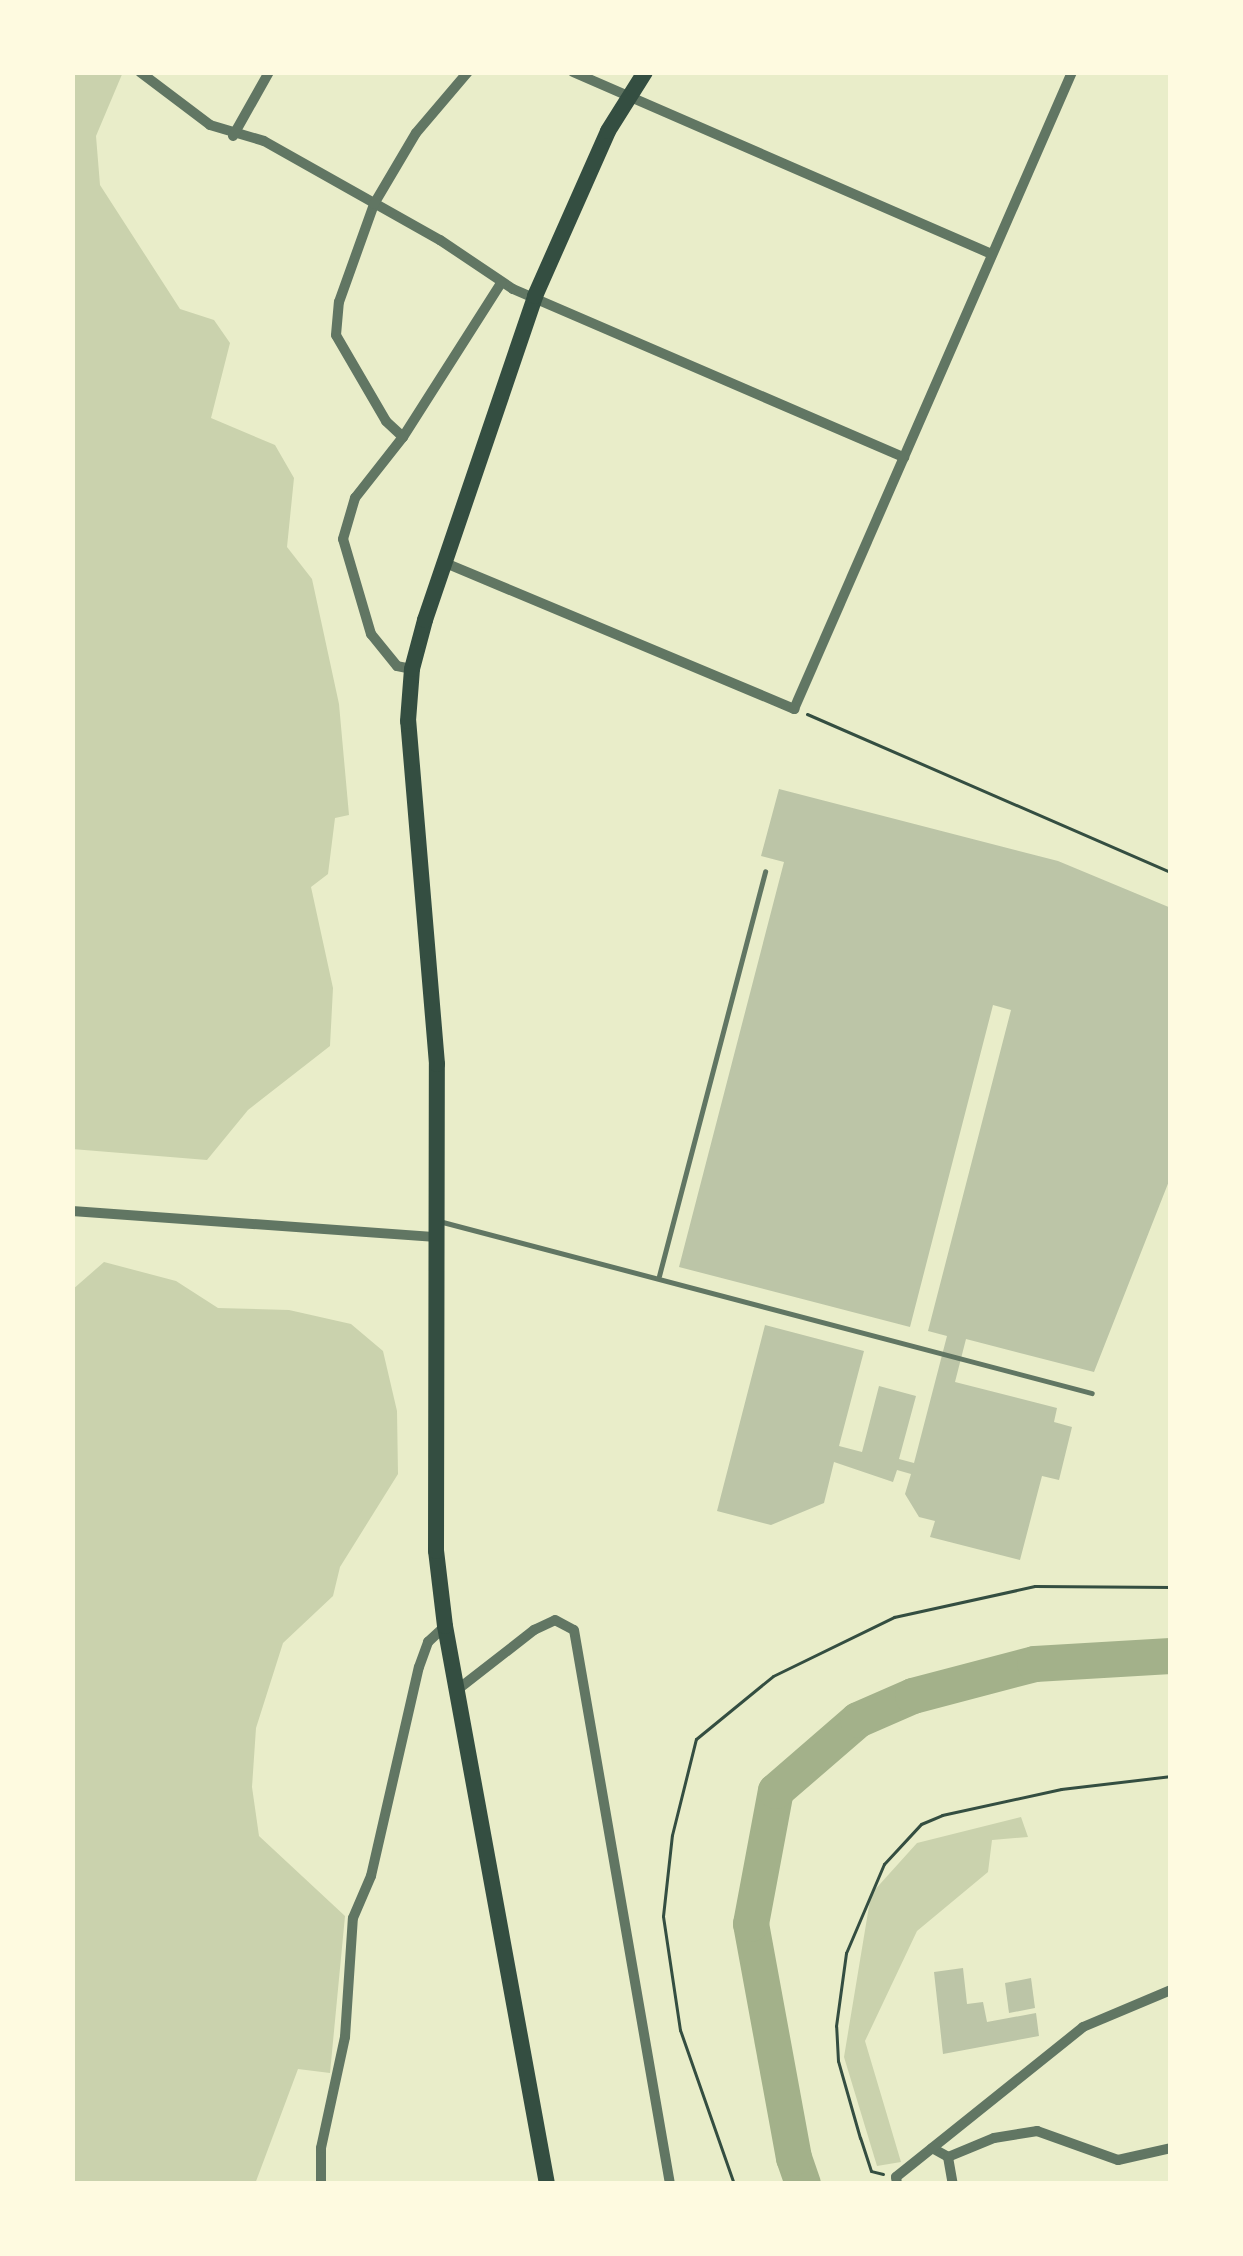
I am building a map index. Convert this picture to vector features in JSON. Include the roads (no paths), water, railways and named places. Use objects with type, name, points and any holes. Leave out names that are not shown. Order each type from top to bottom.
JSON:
[{"type":"highway","points":[[547,2184],[445,1626],[433,1475],[437,1064],[411,775],[412,669],[443,562],[535,296],[608,131],[645,72]]},
{"type":"street","points":[[140,72],[210,125],[264,142],[440,240],[501,283],[904,458]]},
{"type":"street","points":[[233,136],[269,72]]},
{"type":"street","points":[[403,437],[386,421],[336,335],[352,255],[374,204],[416,134],[468,72]]},
{"type":"street","points":[[573,72],[991,254]]},
{"type":"street","points":[[443,562],[794,709],[1072,72]]},
{"type":"street","points":[[412,669],[397,666],[371,634],[343,539],[355,498],[403,437],[501,283]]},
{"type":"street","points":[[72,1211],[433,1228]]},
{"type":"street","points":[[457,1690],[555,1620],[574,1630],[670,2184]]},
{"type":"street","points":[[321,2184],[321,2148],[346,2037],[353,1918],[371,1876],[418,1667],[428,1642],[445,1626]]},
{"type":"street","points":[[897,2181],[1084,2027],[1171,1990]]},
{"type":"street","points":[[948,2157],[994,2138],[1037,2131],[1118,2160],[1171,2148]]},
{"type":"street","points":[[932,2148],[948,2157]]},
{"type":"street","points":[[948,2157],[953,2184]]},
{"type":"lane","points":[[659,1276],[765,872]]},
{"type":"lane","points":[[433,1228],[659,1276],[1092,1393]]},
{"type":"waterway","points":[[803,2184],[794,2158],[751,1924],[776,1791],[858,1720],[913,1696],[1035,1664],[1171,1656]]}]
